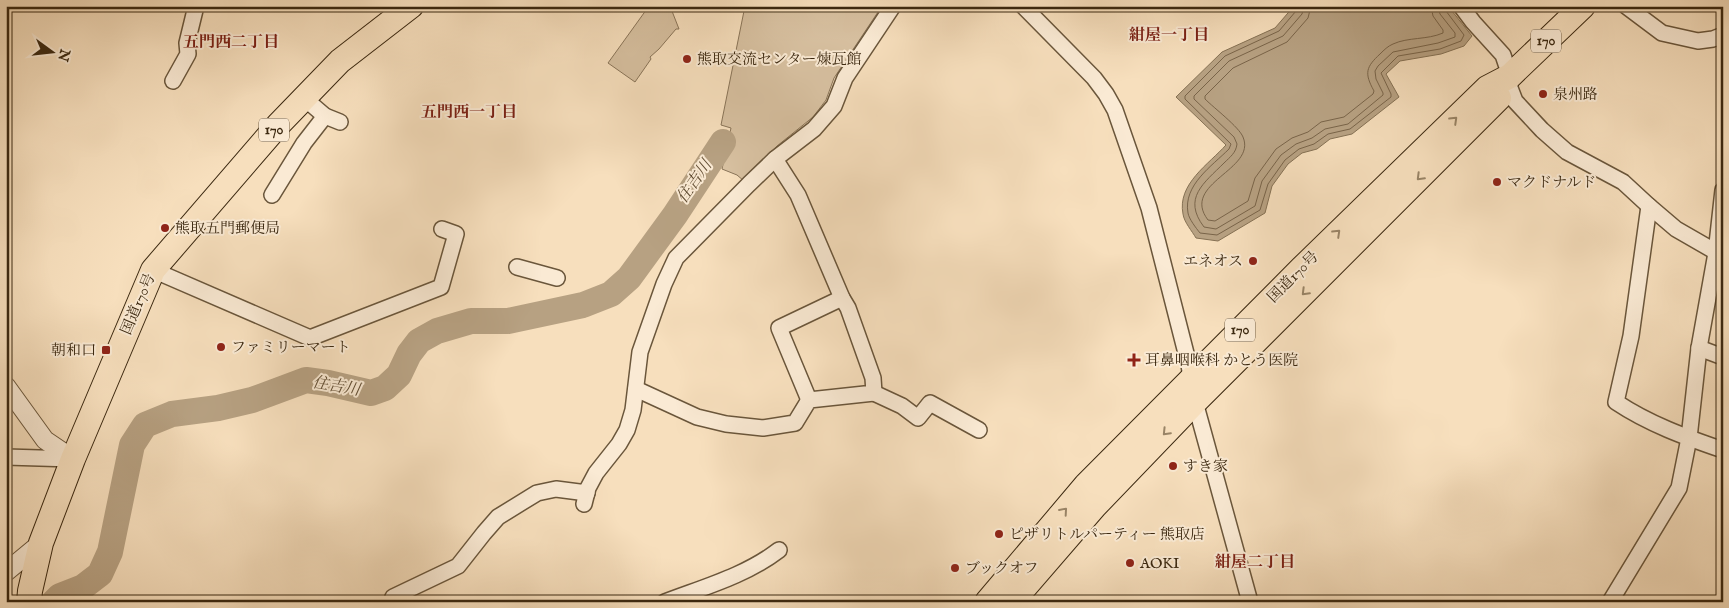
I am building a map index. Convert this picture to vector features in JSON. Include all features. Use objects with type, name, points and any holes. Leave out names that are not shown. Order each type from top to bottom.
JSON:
[{"type":"highway","name":"国道170号","points":[[30,596],[41,543],[73,459],[153,270],[279,124],[340,61],[411,6]]},
{"type":"highway","name":"国道170号","points":[[987,602],[1086,485],[1191,378],[1308,261],[1487,88],[1510,76],[1583,6]]},
{"type":"highway","name":"国道170号","points":[[1012,602],[1095,506],[1195,402],[1498,100],[1510,76]]},
{"type":"street","points":[[174,81],[188,54],[187,43],[196,6]]},
{"type":"street","points":[[393,597],[458,566],[498,517],[537,493],[556,489],[585,498],[596,473],[619,444],[627,430],[633,410],[640,352],[664,284],[676,258],[775,159],[814,129],[834,106],[845,78],[893,6]]},
{"type":"street","points":[[1023,6],[1094,78],[1115,110],[1148,208],[1191,378],[1195,402],[1250,602]]},
{"type":"street","points":[[1461,6],[1503,55],[1510,76],[1510,88],[1515,101],[1542,130],[1567,152],[1623,182],[1676,229],[1719,254]]},
{"type":"street","points":[[1626,6],[1662,33],[1698,41],[1713,39],[1723,35]]},
{"type":"street","points":[[304,98],[325,116],[340,122]]},
{"type":"street","points":[[272,195],[304,143],[325,116]]},
{"type":"street","points":[[775,159],[798,195],[848,308],[873,378],[874,393]]},
{"type":"street","points":[[1610,602],[1680,488],[1689,438],[1699,348],[1719,254],[1723,190]]},
{"type":"street","points":[[1649,206],[1632,336],[1616,402],[1637,416],[1723,450]]},
{"type":"street","points":[[153,270],[310,338],[441,286],[456,234],[442,229]]},
{"type":"street","points":[[517,267],[557,278]]},
{"type":"street","points":[[809,400],[779,328],[842,298]]},
{"type":"street","points":[[1699,348],[1723,357]]},
{"type":"street","points":[[6,386],[45,440],[73,459]]},
{"type":"street","points":[[636,389],[697,417],[726,424],[763,428],[795,423],[809,400]]},
{"type":"street","points":[[809,400],[874,393],[902,406],[918,418],[930,403],[978,430]]},
{"type":"street","points":[[6,457],[73,459]]},
{"type":"street","points":[[6,572],[41,543]]},
{"type":"street","points":[[665,602],[742,573],[765,561],[779,550]]},
{"type":"shaded area","points":[[649,6],[670,6],[679,29],[676,29],[650,57],[651,59],[635,82],[608,63]]},
{"type":"shaded area","points":[[745,6],[882,6],[834,78],[826,100],[813,117],[777,146],[744,181],[737,175],[722,169],[731,128],[721,125]]},
{"type":"water","points":[[1294,6],[1448,6],[1472,36],[1464,46],[1441,54],[1400,61],[1386,74],[1399,97],[1352,134],[1330,139],[1317,149],[1302,153],[1288,164],[1272,186],[1265,213],[1218,241],[1196,238],[1186,223],[1183,214],[1182,203],[1185,193],[1196,175],[1226,145],[1176,97],[1222,52],[1275,28]]},
{"type":"waterway","name":"住吉川","points":[[54,602],[60,596],[83,587],[100,574],[110,552],[132,445],[145,425],[172,414],[218,408],[252,400],[306,380],[371,393],[385,388],[399,375],[409,354],[419,341],[437,331],[471,321],[508,321],[583,305],[611,294],[629,278],[675,215],[723,142]]},
{"type":"place","name":"熊取交流センター煉瓦館","points":[[687,59]]},
{"type":"place","name":"泉州路","points":[[1543,94]]},
{"type":"place","name":"マクドナルド","points":[[1497,182]]},
{"type":"place","name":"熊取五門郵便局","points":[[165,228]]},
{"type":"place","name":"エネオス","points":[[1253,261]]},
{"type":"place","name":"ファミリーマート","points":[[221,347]]},
{"type":"place","name":"朝和口","points":[[106,350]]},
{"type":"place","name":"耳鼻咽喉科 かとう医院","points":[[1134,360]]},
{"type":"place","name":"すき家","points":[[1173,466]]},
{"type":"place","name":"ピザリトルパーティー 熊取店","points":[[999,534]]},
{"type":"place","name":"AOKI","points":[[1130,563]]},
{"type":"place","name":"ブックオフ","points":[[955,568]]},
{"type":"district","name":"紺屋一丁目","points":[[1169,36]]},
{"type":"district","name":"五門西二丁目","points":[[231,43]]},
{"type":"district","name":"五門西一丁目","points":[[469,113]]},
{"type":"district","name":"紺屋二丁目","points":[[1255,563]]}]
